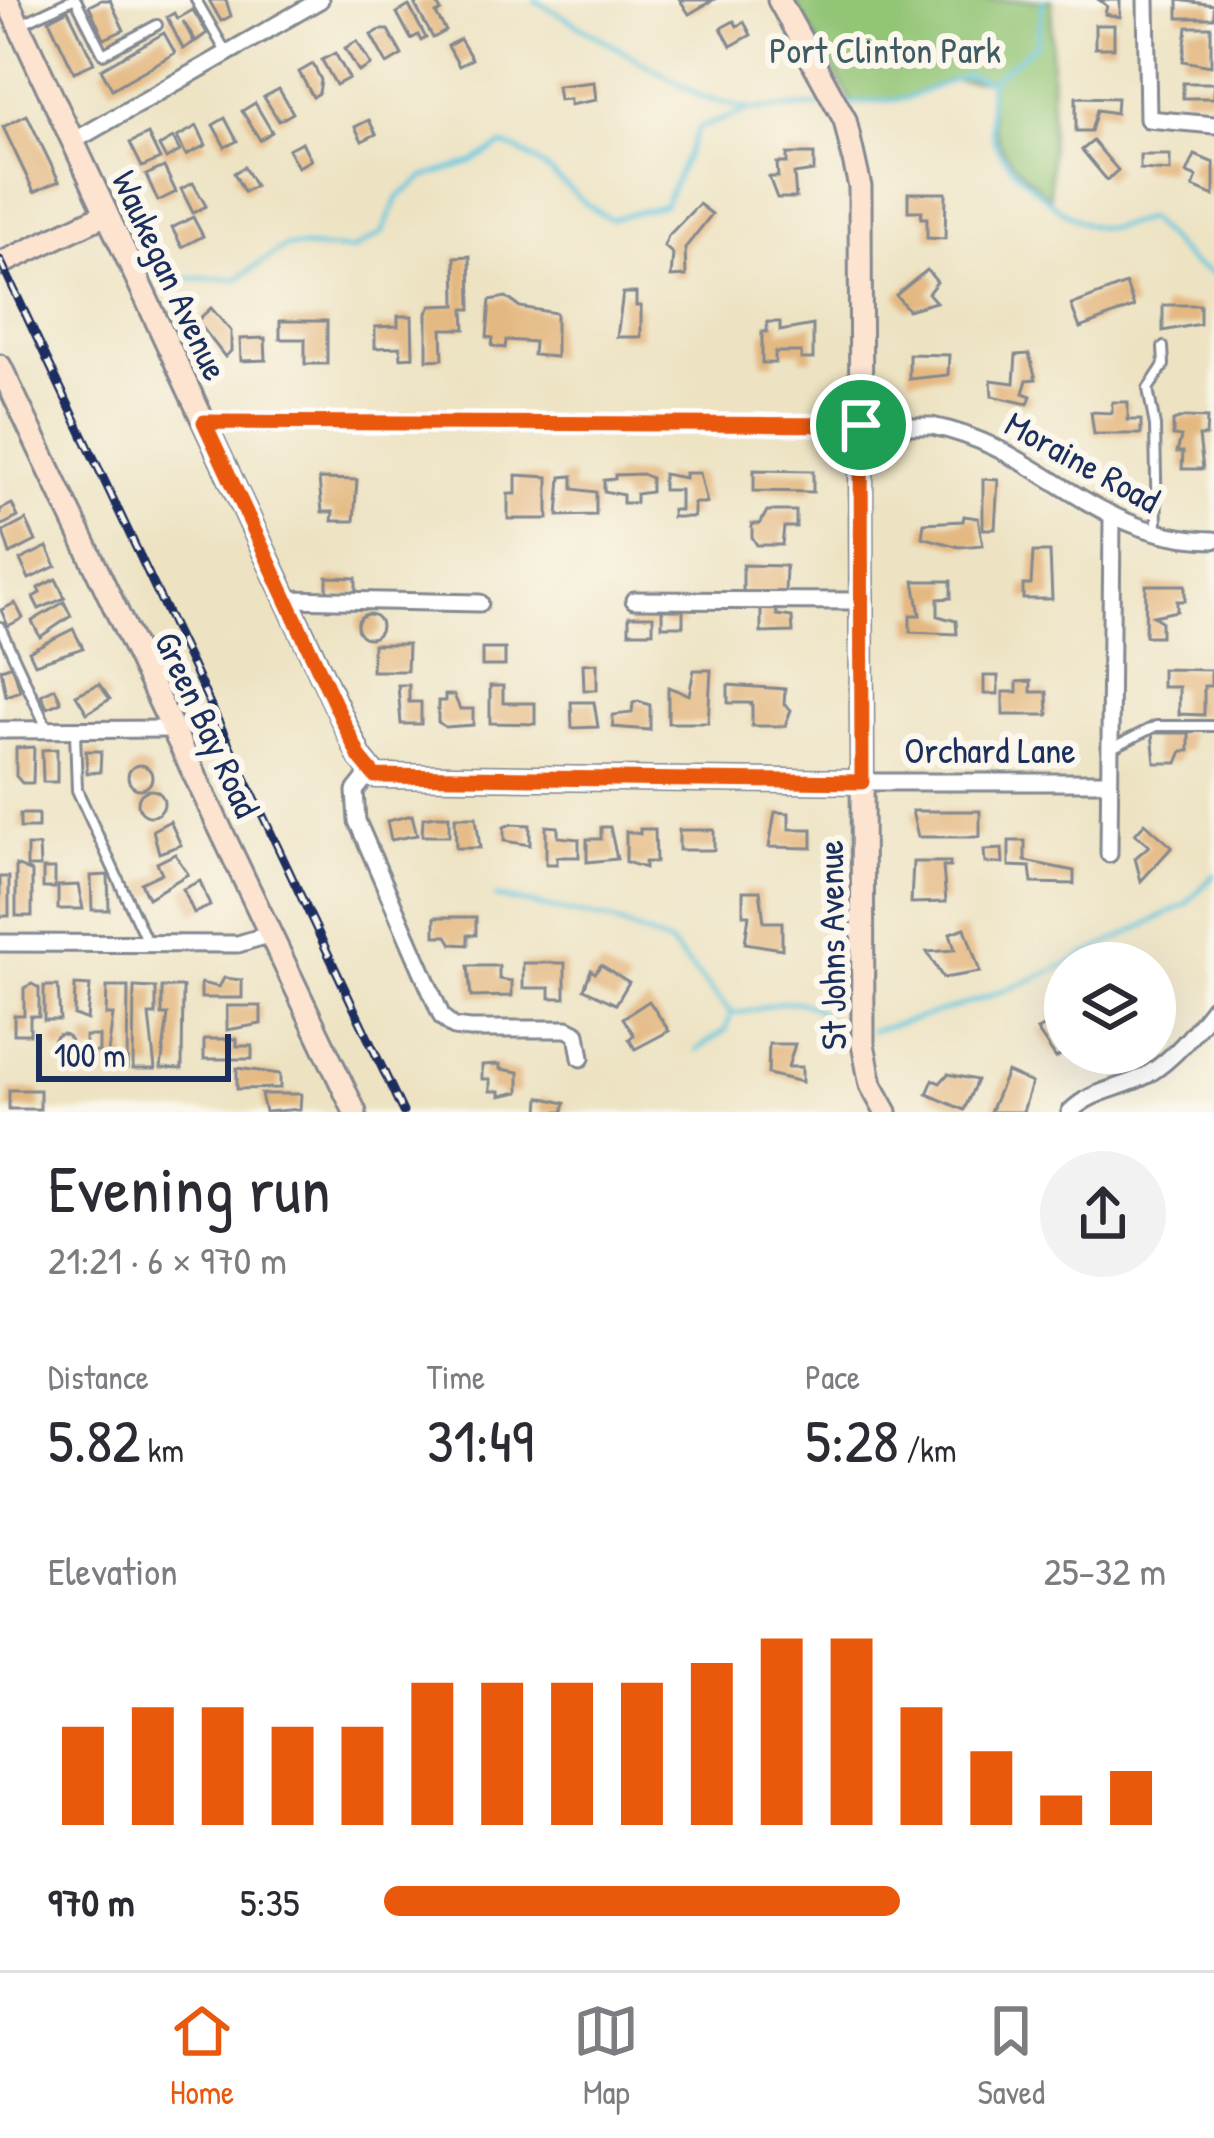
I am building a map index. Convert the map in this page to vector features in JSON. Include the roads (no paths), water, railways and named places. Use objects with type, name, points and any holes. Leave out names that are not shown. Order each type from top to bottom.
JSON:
[{"type":"street","name":"Waukegan Avenue","points":[[7,0],[370,772]]},
{"type":"street","points":[[83,227],[76,150],[320,0]]},
{"type":"street","name":"St Johns Avenue","points":[[779,0],[853,138],[860,187],[863,1044],[871,1085],[886,1112]]},
{"type":"street","points":[[1146,0],[1148,119],[1214,125]]},
{"type":"street","points":[[0,264],[106,214]]},
{"type":"street","name":"Green Bay Road","points":[[0,366],[355,1112]]},
{"type":"street","name":"Moraine Road","points":[[204,422],[919,425],[963,432],[1008,452],[1112,518],[1158,536],[1214,540]]},
{"type":"street","points":[[1109,854],[1112,518]]},
{"type":"street","points":[[287,599],[480,603]]},
{"type":"street","points":[[634,600],[861,601]]},
{"type":"street","points":[[0,730],[174,729]]},
{"type":"street","points":[[370,772],[355,790],[358,821],[384,893],[442,1017],[454,1027],[470,1029],[567,1029],[577,1034],[581,1058]]},
{"type":"street","name":"Orchard Lane","points":[[370,772],[380,778],[1108,782]]},
{"type":"street","points":[[0,943],[238,944],[271,934]]},
{"type":"street","points":[[1070,1112],[1092,1095],[1132,1082],[1168,1061],[1214,1007]]},
{"type":"lane","points":[[18,26],[73,0],[103,54],[157,25]]},
{"type":"lane","points":[[196,0],[227,54]]},
{"type":"lane","points":[[1158,536],[1155,426],[1148,389],[1164,365],[1163,347]]},
{"type":"lane","points":[[0,628],[47,730]]},
{"type":"lane","points":[[1108,750],[1156,726],[1214,726]]},
{"type":"lane","points":[[75,730],[77,790],[147,943]]},
{"type":"waterway","points":[[535,0],[702,97],[750,110]]},
{"type":"waterway","points":[[992,79],[1037,44],[1043,0]]},
{"type":"waterway","points":[[842,104],[905,99],[965,75],[990,81],[993,139],[1013,168],[1040,193],[1081,222],[1100,228],[1148,219],[1192,264],[1214,274]]},
{"type":"waterway","points":[[182,278],[237,279],[286,246],[352,250],[382,233],[399,196],[425,177],[473,162],[502,145],[533,159],[611,219],[664,205],[699,128],[750,110],[831,105]]},
{"type":"waterway","points":[[1111,942],[1185,905],[1214,875]]},
{"type":"waterway","points":[[496,897],[610,920],[670,944],[731,1013],[800,1003],[853,1030]]},
{"type":"waterway","points":[[871,1031],[969,1003],[1044,974]]},
{"type":"waterway","points":[[697,1050],[726,1030],[731,1013]]},
{"type":"railway","points":[[0,260],[403,1112]]},
{"type":"park label","name":"Port Clinton Park","points":[[885,49]]}]
